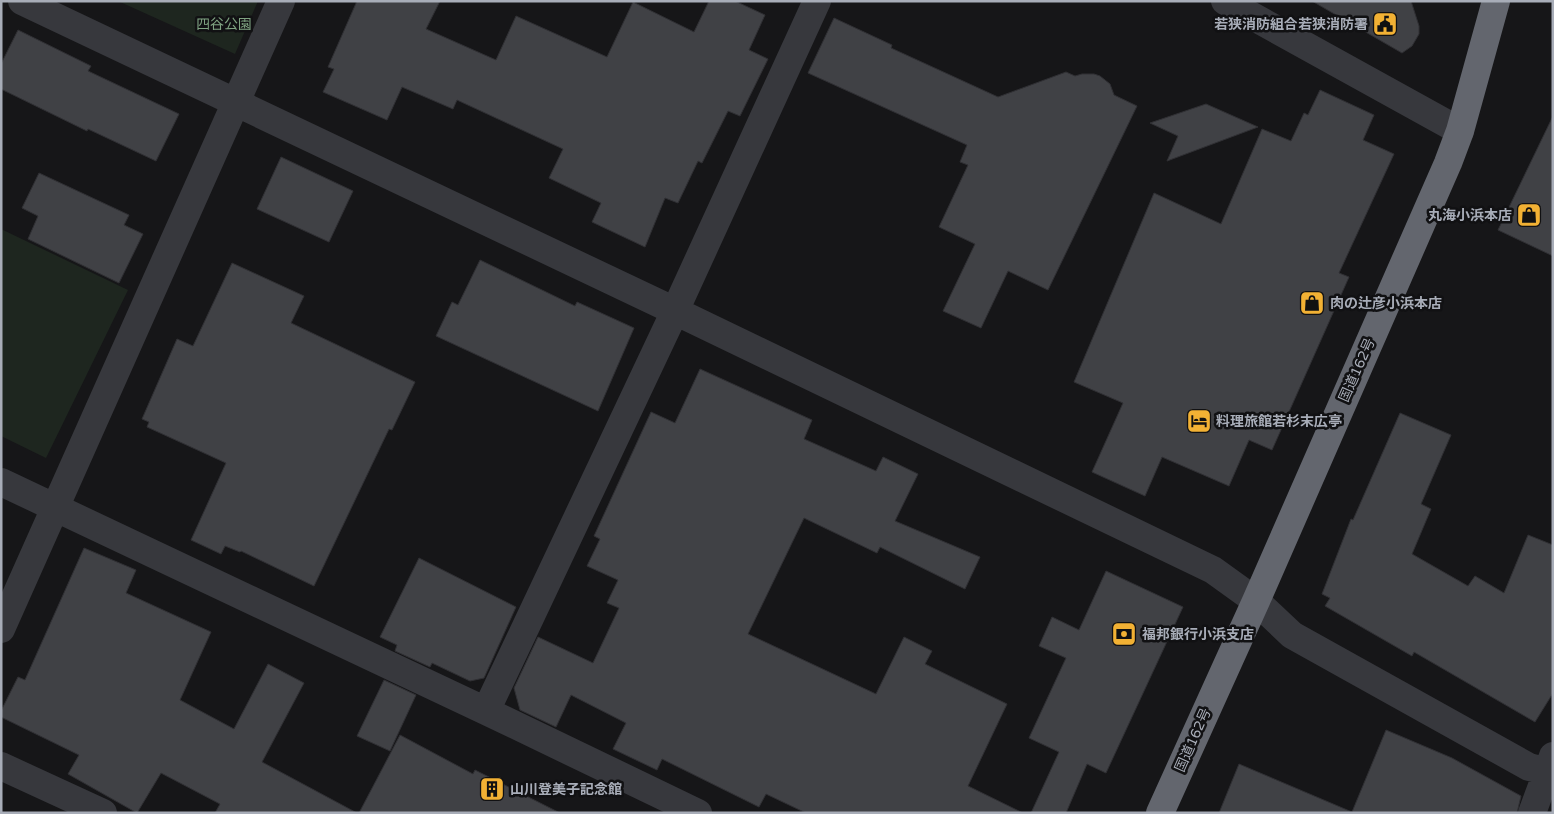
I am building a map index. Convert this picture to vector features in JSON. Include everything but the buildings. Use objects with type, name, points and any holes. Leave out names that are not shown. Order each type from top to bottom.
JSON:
[{"type":"highway","name":"国道162号","points":[[1160,813],[1256,601],[1448,163],[1460,131],[1496,1]]},
{"type":"street","points":[[22,1],[675,311],[1213,570],[1256,601],[1292,636],[1529,767],[1551,767],[1532,813]]},
{"type":"street","points":[[1,629],[281,1]]},
{"type":"street","points":[[486,711],[675,311],[817,1]]},
{"type":"street","points":[[1225,1],[1460,131]]},
{"type":"street","points":[[1,482],[486,711],[648,802],[698,813]]},
{"type":"street","points":[[1,766],[103,813]]},
{"type":"green space","name":"四谷公園","points":[[118,1],[258,1],[235,54]]},
{"type":"green space","points":[[1,229],[128,290],[46,458],[1,436]]},
{"type":"place","name":"若狭消防組合若狭消防署","points":[[1385,24]]},
{"type":"place","name":"丸海小浜本店","points":[[1529,215]]},
{"type":"place","name":"肉の辻彦小浜本店","points":[[1312,303]]},
{"type":"place","name":"料理旅館若杉末広亭","points":[[1199,421]]},
{"type":"place","name":"福邦銀行小浜支店","points":[[1124,634]]},
{"type":"place","name":"山川登美子記念館","points":[[492,789]]}]
